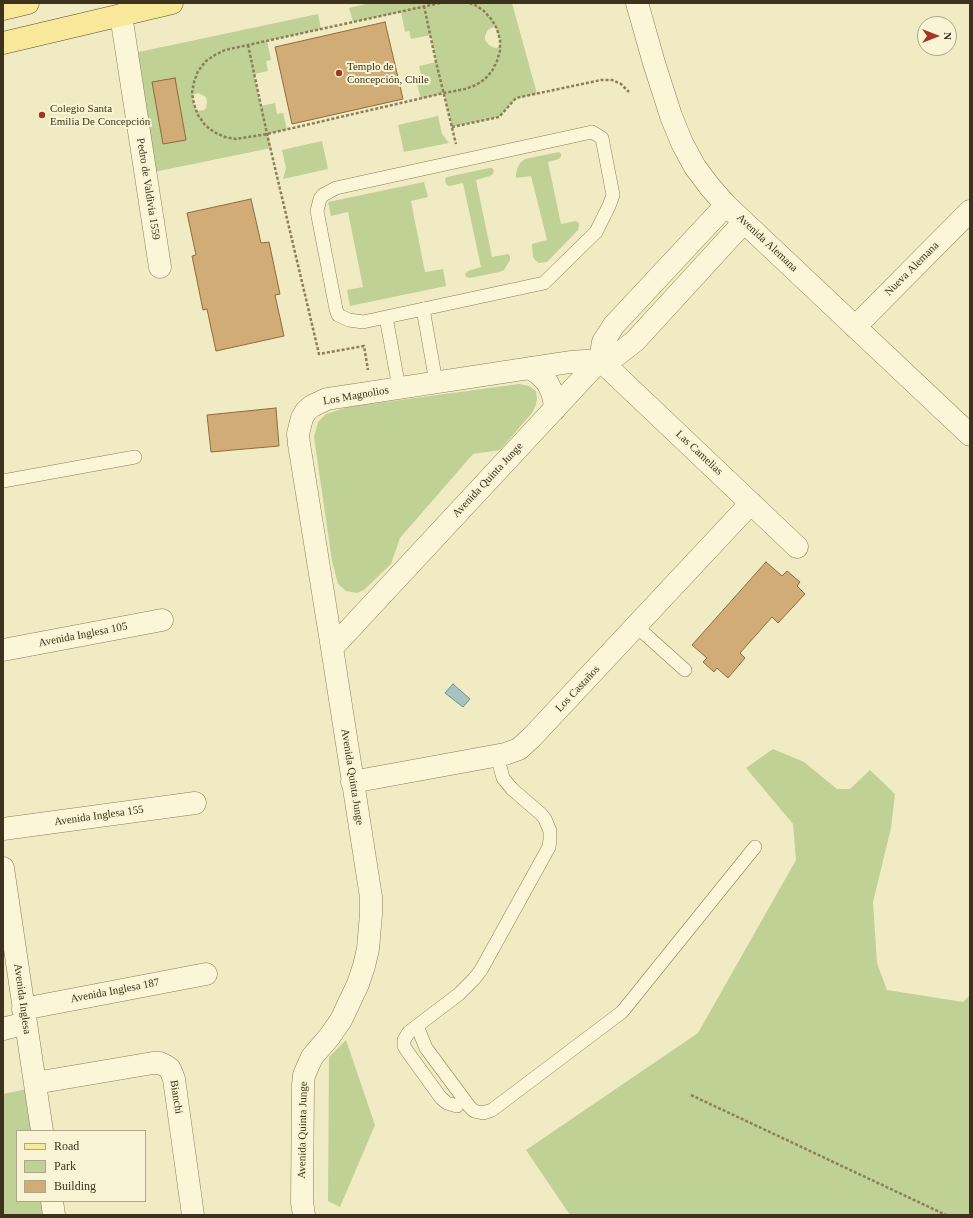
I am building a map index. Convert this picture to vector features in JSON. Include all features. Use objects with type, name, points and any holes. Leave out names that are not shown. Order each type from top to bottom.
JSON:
[{"type":"main road","points":[[3,9],[28,3]]},
{"type":"main road","points":[[3,43],[172,3]]},
{"type":"street","name":"Avenida Alemana","points":[[637,3],[671,116],[682,143],[699,172],[710,187],[726,205],[970,435]]},
{"type":"street","name":"Pedro de Valdivia 1559","points":[[121,15],[160,267]]},
{"type":"street","points":[[600,360],[603,342],[614,325],[726,205]]},
{"type":"street","name":"Nueva Alemana","points":[[855,327],[970,211]]},
{"type":"street","name":"Avenida Quinta Junge","points":[[304,1215],[302,1194],[304,1075],[312,1057],[330,1036],[341,1020],[351,1001],[364,966],[371,931],[371,897],[332,648],[600,360],[608,359],[617,355],[635,341],[744,222]]},
{"type":"street","name":"Los Magnolios","points":[[332,648],[298,434],[302,418],[306,411],[312,406],[328,399],[570,362],[600,360]]},
{"type":"street","name":"Las Camelias","points":[[600,360],[798,547]]},
{"type":"street","points":[[530,368],[547,382],[552,392],[555,409]]},
{"type":"street","name":"Los Castaños","points":[[352,782],[497,755],[519,749],[526,744],[752,503]]},
{"type":"street","name":"Avenida Inglesa 105","points":[[3,650],[162,620]]},
{"type":"street","name":"Avenida Inglesa 155","points":[[3,829],[195,803]]},
{"type":"street","name":"Avenida Inglesa","points":[[3,868],[42,1130]]},
{"type":"street","name":"Avenida Inglesa 187","points":[[3,1029],[25,1016],[206,974]]},
{"type":"street","name":"Bianchi","points":[[35,1083],[153,1063],[160,1063],[170,1069],[174,1078],[193,1215]]},
{"type":"street","points":[[52,1202],[54,1215]]},
{"type":"lane","points":[[592,132],[602,138],[613,195],[609,206],[596,232],[544,283],[423,309],[363,322],[356,322],[338,315],[317,211],[320,199],[323,195],[336,188],[592,132]]},
{"type":"lane","points":[[423,309],[436,382]]},
{"type":"lane","points":[[386,317],[399,388]]},
{"type":"lane","points":[[3,480],[135,457]]},
{"type":"lane","points":[[636,626],[685,670]]},
{"type":"lane","points":[[457,1106],[447,1103],[441,1098],[406,1051],[404,1040],[406,1036],[417,1026],[459,994],[481,970],[549,847],[550,831],[545,819],[507,784],[503,778],[497,755]]},
{"type":"lane","points":[[417,1026],[426,1048],[469,1106],[474,1111],[483,1113],[492,1110],[622,1012],[755,847]]},
{"type":"path","points":[[440,3],[225,50],[215,54],[198,71],[194,82],[192,93],[198,116],[205,125],[214,132],[236,139],[267,134],[444,93],[465,90],[485,79],[497,62],[500,51],[500,40],[492,20],[475,5],[469,3]]},
{"type":"path","points":[[424,6],[456,144]]},
{"type":"path","points":[[248,45],[267,134],[319,354],[364,346],[371,392]]},
{"type":"path","points":[[452,127],[499,117],[516,98],[601,80],[612,80],[621,84],[629,92]]},
{"type":"path","points":[[691,1095],[946,1215]]},
{"type":"green space","points":[[370,3],[512,3],[537,94],[516,98],[499,117],[452,127],[444,93],[421,99],[416,80],[422,78],[419,66],[436,62],[431,35],[411,39],[409,31],[405,32],[401,12],[353,22],[349,8]],"holes":[[[495,26],[500,40],[500,47],[495,48],[489,45],[485,40],[488,30]]]},
{"type":"green space","points":[[318,14],[321,29],[267,41],[271,60],[266,61],[268,71],[254,74],[261,106],[275,103],[277,114],[283,113],[287,129],[268,134],[271,148],[154,172],[134,53]],"holes":[[[198,93],[206,97],[206,108],[204,110],[196,111],[193,95]]]},
{"type":"green space","points":[[438,116],[442,134],[449,143],[404,152],[398,125]]},
{"type":"green space","points":[[322,141],[328,169],[283,179],[286,168],[282,150]]},
{"type":"green space","points":[[559,152],[561,157],[559,159],[548,162],[561,224],[576,221],[579,223],[579,226],[578,230],[547,262],[539,263],[533,257],[532,244],[547,240],[531,176],[516,178],[517,169],[520,163],[525,159]]},
{"type":"green space","points":[[492,168],[494,171],[493,174],[476,180],[492,257],[508,254],[510,256],[510,260],[504,270],[470,278],[466,277],[465,274],[468,271],[481,267],[463,183],[449,186],[446,184],[445,179],[447,177]]},
{"type":"green space","points":[[424,182],[428,197],[411,201],[425,272],[443,269],[446,286],[350,306],[347,290],[363,287],[348,212],[331,216],[328,202]]},
{"type":"green space","points":[[519,384],[529,386],[536,391],[536,405],[532,413],[500,450],[473,454],[400,538],[391,564],[364,590],[357,593],[346,591],[338,584],[332,561],[314,437],[318,422],[326,414],[348,407]]},
{"type":"green space","points":[[773,749],[804,762],[837,789],[850,789],[870,770],[895,794],[891,828],[873,902],[877,963],[887,990],[963,1002],[970,995],[970,1215],[570,1215],[526,1150],[698,1033],[796,860],[793,824],[746,768]]},
{"type":"green space","points":[[346,1040],[375,1125],[340,1207],[328,1201],[329,1057]]},
{"type":"green space","points":[[27,1089],[32,1130],[16,1130],[16,1202],[41,1202],[43,1215],[3,1215],[3,1094]]},
{"type":"water","points":[[453,684],[470,699],[463,707],[445,693]]},
{"type":"building","name":"Templo de Concepción, Chile","points":[[385,22],[403,99],[292,124],[275,47]]},
{"type":"building","points":[[175,78],[186,140],[163,144],[152,82]]},
{"type":"building","points":[[251,199],[261,243],[269,242],[280,294],[275,295],[284,336],[216,351],[207,309],[203,310],[192,256],[196,255],[187,213]]},
{"type":"building","points":[[276,408],[279,446],[211,452],[207,415]]},
{"type":"building","points":[[766,562],[782,576],[787,571],[800,582],[797,586],[805,594],[778,623],[772,617],[740,653],[745,658],[728,678],[717,668],[714,672],[703,662],[707,658],[692,645]]},
{"type":"place","name":"Templo de Concepción, Chile","points":[[339,73]]},
{"type":"place","name":"Colegio Santa Emilia De Concepción","points":[[42,115]]}]
